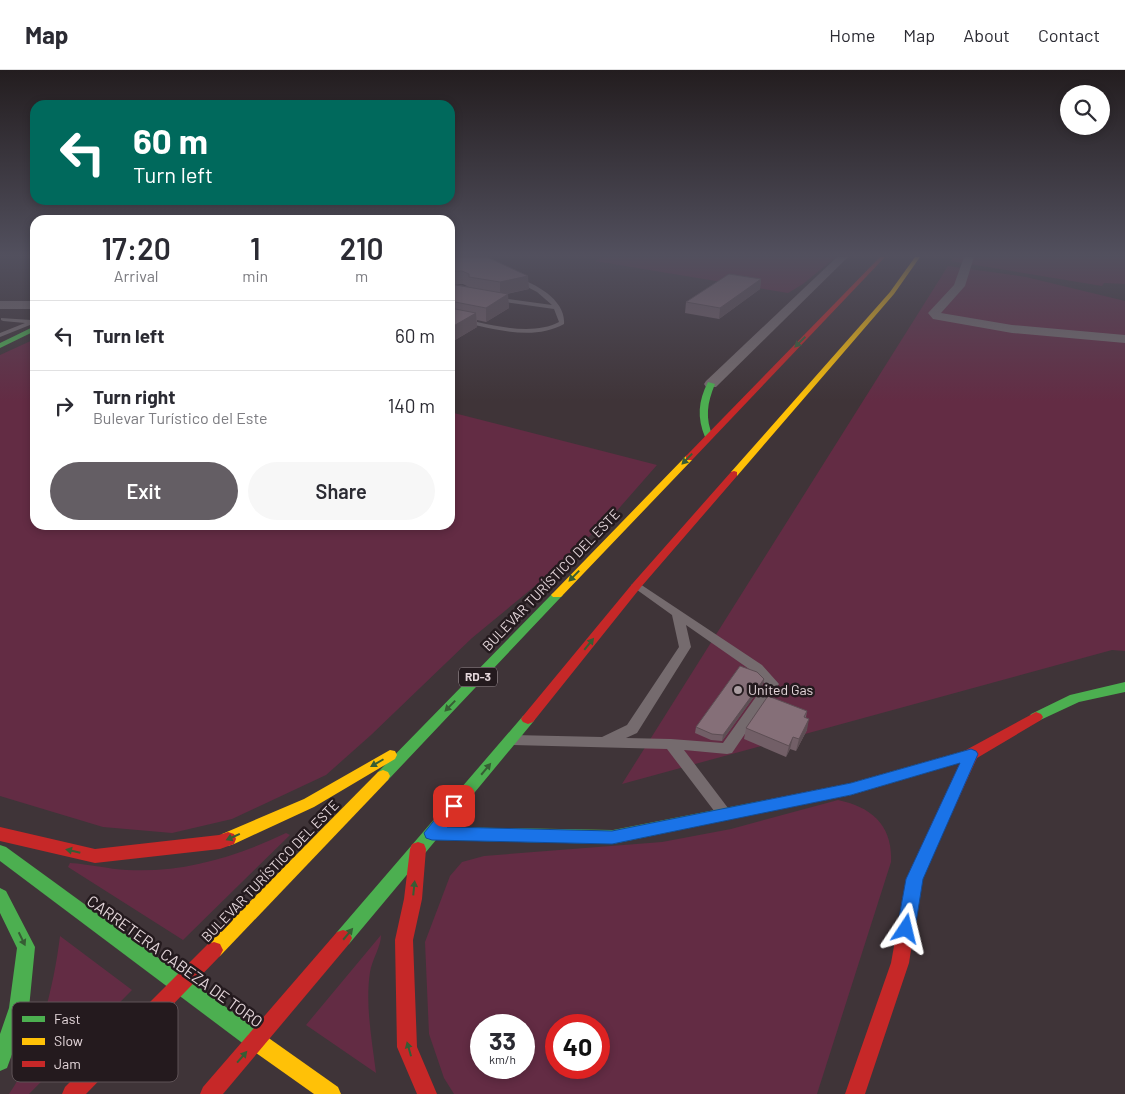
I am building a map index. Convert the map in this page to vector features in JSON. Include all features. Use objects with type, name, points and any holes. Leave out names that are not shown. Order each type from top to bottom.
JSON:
[{"type":"main road","name":"BULEVAR TURÍSTICO DEL ESTE","points":[[163,1002],[839,305]]},
{"type":"main road","points":[[210,1094],[511,740],[637,585],[881,306]]},
{"type":"main road","points":[[0,346],[30,331]]},
{"type":"main road","points":[[709,437],[701,424],[703,402],[711,384]]},
{"type":"main road","points":[[432,833],[612,837],[726,816],[851,789],[971,754],[1016,726],[1075,698],[1125,687]]},
{"type":"main road","points":[[0,834],[95,856],[220,842],[309,803],[419,738]]},
{"type":"main road","points":[[855,1094],[900,963],[914,879],[971,754]]},
{"type":"main road","points":[[418,850],[413,899],[404,940],[406,1028],[407,1047],[427,1094]]},
{"type":"main road","name":"CARRETERA CABEZA DE TORO","points":[[0,852],[179,986],[331,1094]]},
{"type":"main road","points":[[0,896],[26,947],[20,1002]]},
{"type":"main road","points":[[0,1061],[12,1028]]},
{"type":"main road","name":"BULEVAR TURÍSTICO DEL ESTE","points":[[72,1094],[84,1082]]},
{"type":"street","points":[[711,384],[794,305]]},
{"type":"street","points":[[942,305],[934,313],[937,316],[1012,329],[1125,339]]},
{"type":"lane","points":[[455,319],[541,331],[562,323],[555,306],[547,305]]},
{"type":"lane","points":[[3,319],[30,321]]},
{"type":"lane","points":[[0,335],[30,323]]},
{"type":"lane","points":[[455,326],[474,329]]},
{"type":"lane","points":[[511,740],[671,744],[727,749],[772,684],[757,668],[637,585]]},
{"type":"lane","points":[[604,742],[632,729],[685,647],[678,614]]},
{"type":"lane","points":[[671,744],[726,816]]},
{"type":"shaded area","points":[[924,305],[1125,305],[1125,651],[1112,650],[622,784]]},
{"type":"shaded area","points":[[30,341],[30,530],[455,530],[455,413],[657,465],[614,514],[535,586],[472,638],[371,735],[326,775],[232,819],[172,833],[103,827],[0,796],[0,355]]},
{"type":"shaded area","points":[[838,800],[850,803],[870,813],[884,828],[891,849],[891,862],[817,1094],[454,1094],[444,1078],[429,1034],[425,942],[450,876],[462,862],[484,856],[662,842],[731,829]]},
{"type":"shaded area","points":[[286,833],[290,835],[183,940],[68,867],[70,863],[127,870],[168,869],[189,866],[228,856]]},
{"type":"shaded area","points":[[381,935],[380,944],[371,967],[368,997],[376,1073],[306,1025]]},
{"type":"shaded area","points":[[60,936],[132,990],[120,1002],[48,1002]]},
{"type":"shaded area","points":[[16,1082],[41,1082],[29,1094],[9,1094]]},
{"type":"building","points":[[469,305],[491,305],[486,308]]},
{"type":"building","points":[[702,305],[725,305],[720,308]]},
{"type":"building","points":[[455,309],[476,313],[455,325]]},
{"type":"building","points":[[740,666],[757,672],[764,679],[723,735],[712,734],[696,727]]},
{"type":"building","points":[[768,696],[807,711],[804,717],[809,719],[799,739],[793,737],[789,746],[746,728]]},
{"type":"traffic: fast","points":[[0,346],[30,331]]},
{"type":"traffic: fast","points":[[709,437],[704,423],[703,410],[705,397],[711,384]]},
{"type":"traffic: fast","points":[[383,776],[557,595]]},
{"type":"traffic: fast","points":[[1036,717],[1075,698],[1125,687]]},
{"type":"traffic: fast","points":[[343,938],[528,719]]},
{"type":"traffic: fast","points":[[432,833],[613,837],[771,805]]},
{"type":"traffic: fast","points":[[0,852],[256,1041]]},
{"type":"traffic: fast","points":[[0,896],[26,947],[20,1002]]},
{"type":"traffic: fast","points":[[0,1061],[12,1028]]},
{"type":"traffic: slow","points":[[734,474],[882,305]]},
{"type":"traffic: slow","points":[[557,595],[689,458]]},
{"type":"traffic: slow","points":[[771,805],[851,789],[971,754]]},
{"type":"traffic: slow","points":[[228,839],[309,803],[390,755]]},
{"type":"traffic: slow","points":[[214,950],[383,776]]},
{"type":"traffic: slow","points":[[256,1041],[331,1094]]},
{"type":"traffic: jam","points":[[689,458],[837,305]]},
{"type":"traffic: jam","points":[[528,719],[637,585],[734,474]]},
{"type":"traffic: jam","points":[[855,1094],[900,963],[914,879],[971,754],[1036,717]]},
{"type":"traffic: jam","points":[[0,834],[95,856],[220,842],[228,839]]},
{"type":"traffic: jam","points":[[418,849],[413,899],[404,940],[407,1047],[427,1094]]},
{"type":"traffic: jam","points":[[210,1094],[343,938]]},
{"type":"traffic: jam","points":[[163,1002],[214,950]]},
{"type":"traffic: jam","points":[[72,1094],[84,1082]]},
{"type":"place","name":"United Gas","points":[[738,690]]},
{"type":"route","points":[[454,806],[432,833],[612,837],[726,816],[851,789],[971,754],[914,879],[906,929]]}]
